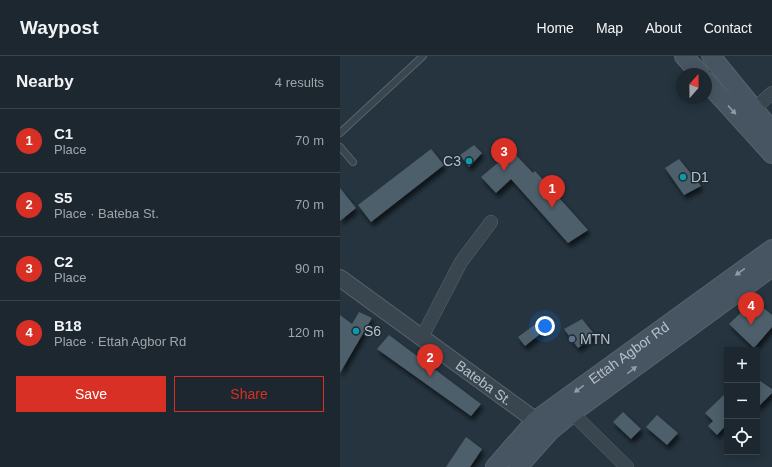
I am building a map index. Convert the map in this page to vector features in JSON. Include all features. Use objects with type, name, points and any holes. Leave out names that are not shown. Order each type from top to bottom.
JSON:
[{"type":"main road","points":[[684,56],[695,68]]},
{"type":"main road","points":[[710,56],[772,131]]},
{"type":"main road","points":[[712,88],[772,154]]},
{"type":"main road","name":"Ettah Agbor Rd","points":[[495,467],[536,420],[772,249]]},
{"type":"main road","name":"Ettah Agbor Rd","points":[[518,467],[550,431],[572,413],[772,268]]},
{"type":"street","points":[[754,109],[772,93]]},
{"type":"street","points":[[422,337],[461,262],[491,222]]},
{"type":"street","name":"Bateba St.","points":[[340,278],[550,431]]},
{"type":"street","points":[[572,413],[627,467]]},
{"type":"lane","points":[[340,133],[423,56]]},
{"type":"lane","points":[[340,147],[352,162]]},
{"type":"building","name":"C3","points":[[474,145],[482,153],[469,167],[460,155]]},
{"type":"building","points":[[431,149],[444,165],[371,222],[358,205]]},
{"type":"building","points":[[512,151],[533,173],[535,171],[588,230],[568,243],[511,179],[496,193],[481,177]]},
{"type":"building","name":"D1","points":[[679,159],[701,186],[684,195],[665,168]]},
{"type":"building","points":[[340,188],[356,208],[340,221]]},
{"type":"building","points":[[754,300],[772,315],[772,327],[755,347],[753,347],[729,324]]},
{"type":"building","name":"S6","points":[[359,312],[372,318],[340,373],[340,315],[352,324]]},
{"type":"building","points":[[582,319],[595,335],[578,348],[564,329]]},
{"type":"building","points":[[537,323],[545,330],[525,346],[518,337]]},
{"type":"building","points":[[389,335],[481,404],[471,416],[377,349]]},
{"type":"building","points":[[760,381],[772,389],[772,393],[760,405]]},
{"type":"building","points":[[724,395],[724,427],[717,435],[708,426],[713,421],[705,413]]},
{"type":"building","points":[[623,412],[641,429],[631,439],[613,422]]},
{"type":"building","points":[[657,415],[678,433],[667,445],[646,427]]},
{"type":"building","points":[[466,437],[482,449],[470,467],[446,467]]},
{"type":"place","name":"C3","points":[[469,161]]},
{"type":"place","name":"C2","points":[[504,171]]},
{"type":"place","name":"D1","points":[[683,177]]},
{"type":"place","name":"C1","points":[[552,208]]},
{"type":"place","name":"B18","points":[[751,325]]},
{"type":"place","name":"S6","points":[[356,331]]},
{"type":"place","name":"MTN","points":[[572,339]]},
{"type":"place","name":"S5","points":[[430,377]]}]
